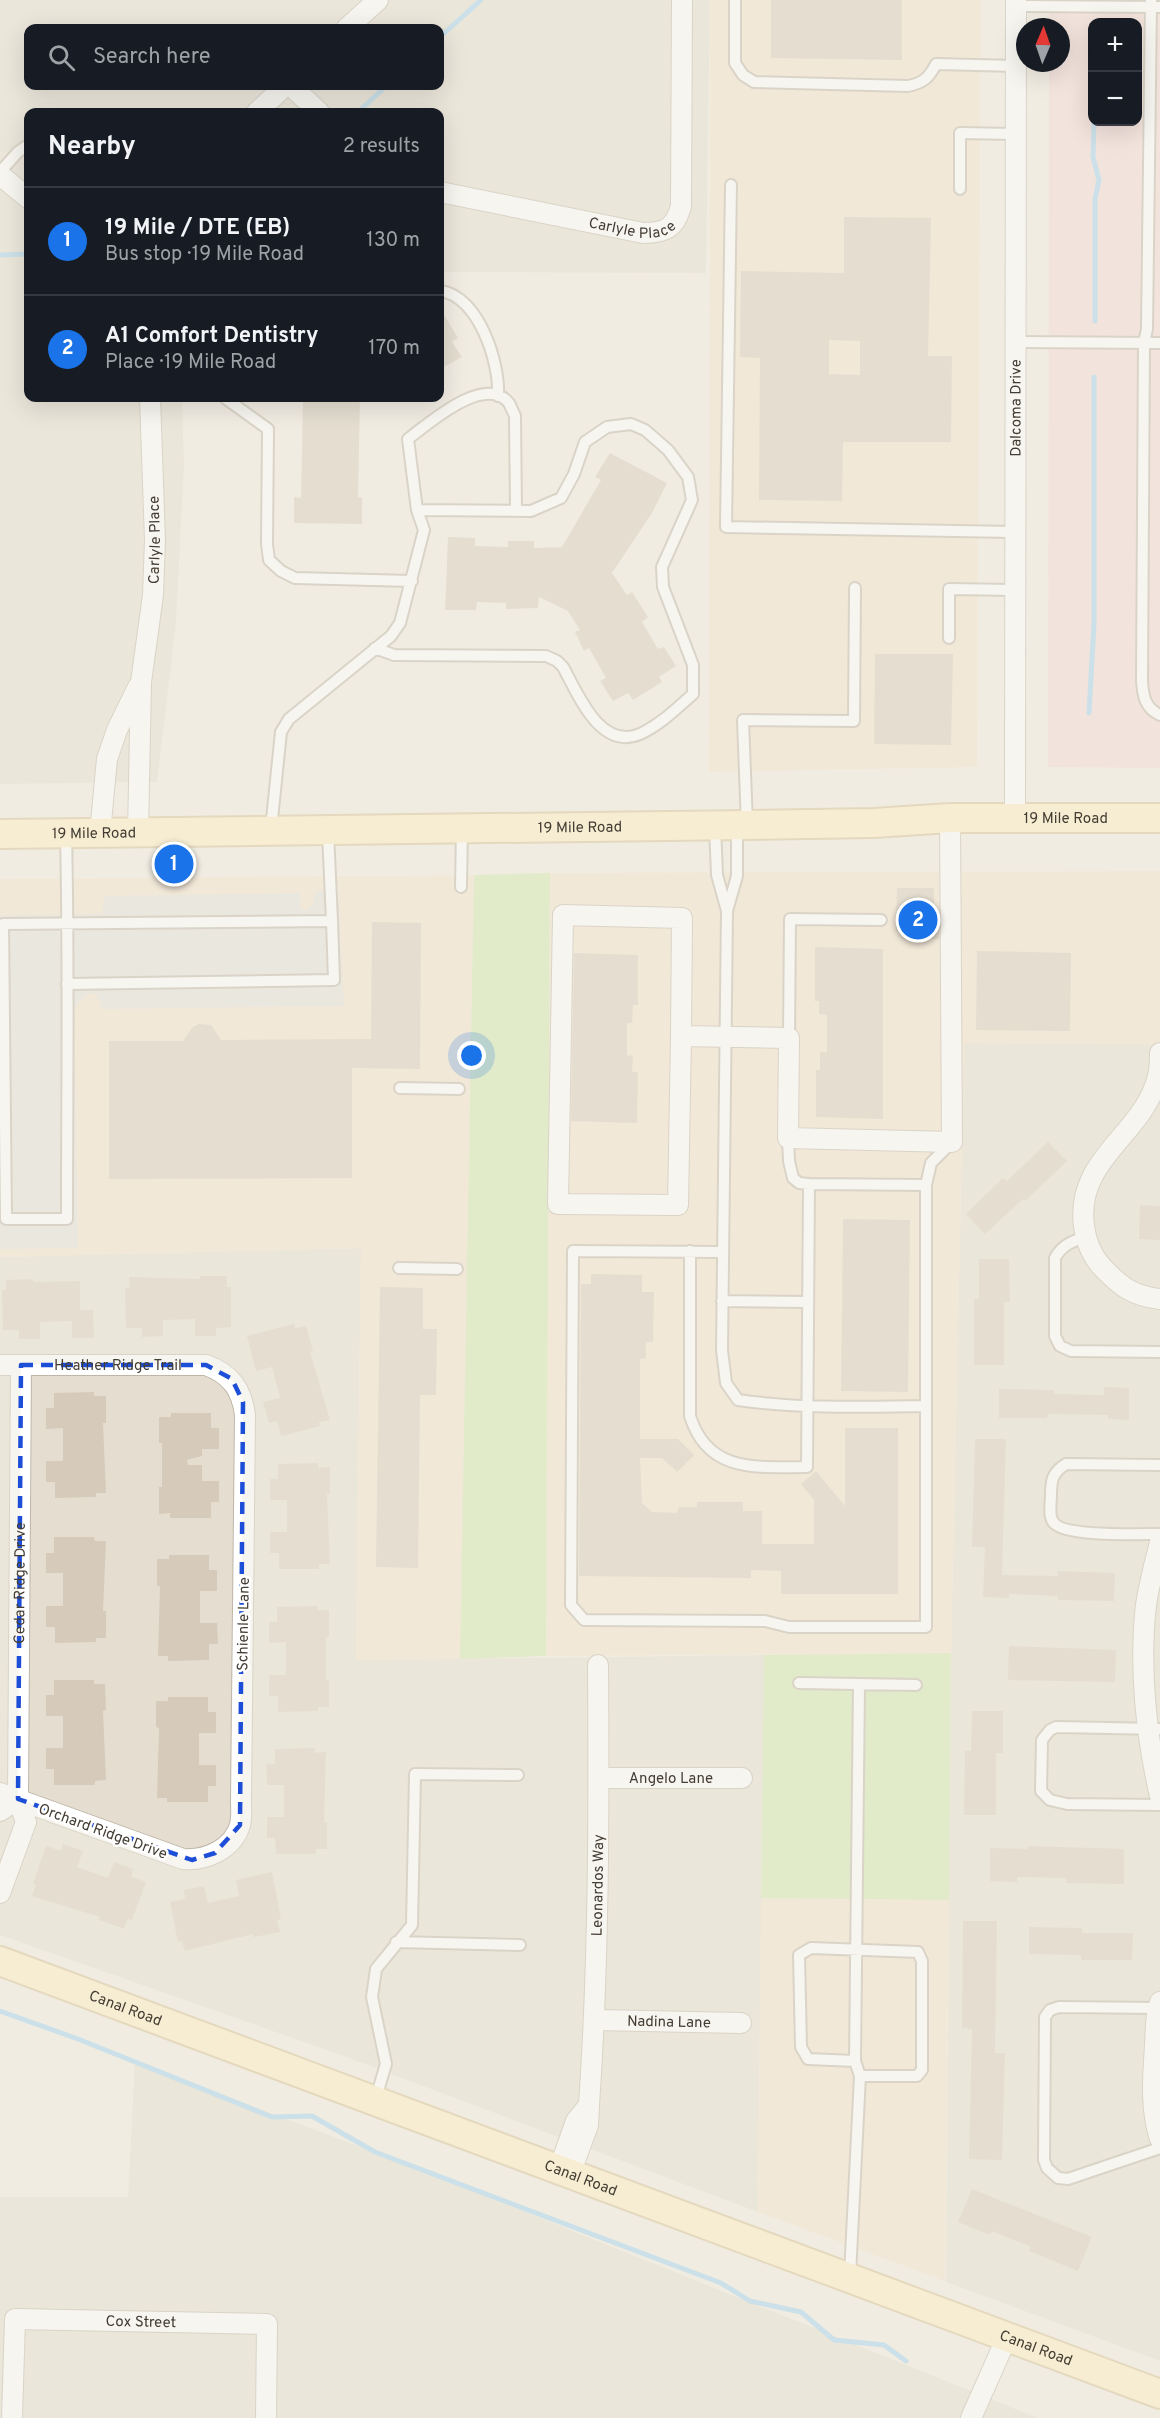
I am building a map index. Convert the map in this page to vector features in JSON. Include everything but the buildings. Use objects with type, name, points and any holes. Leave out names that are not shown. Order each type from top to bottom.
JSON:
[{"type":"street","points":[[351,24],[378,0]]},
{"type":"street","name":"Carlyle Place","points":[[444,193],[643,233],[660,232],[670,227],[678,218],[681,206],[682,0]]},
{"type":"street","name":"Dalcoma Drive","points":[[1015,818],[1016,66]]},
{"type":"street","points":[[261,108],[281,90]]},
{"type":"street","points":[[295,90],[315,108]]},
{"type":"street","points":[[0,173],[24,194]]},
{"type":"street","name":"Carlyle Place","points":[[138,833],[141,682],[153,595],[155,551],[150,402]]},
{"type":"street","name":"Carlyle Place","points":[[100,833],[107,759],[117,730],[141,682]]},
{"type":"street","points":[[681,1036],[789,1038],[788,1138],[952,1142],[951,818]]},
{"type":"street","name":"19 Mile Road","points":[[0,834],[462,830],[874,823],[951,818],[1160,818]]},
{"type":"street","points":[[563,915],[682,918],[681,1036],[678,1205],[558,1204],[563,915]]},
{"type":"street","points":[[1160,1053],[1158,1076],[1148,1098],[1134,1121],[1096,1168],[1085,1190],[1082,1207],[1085,1237],[1097,1262],[1119,1285],[1140,1297],[1160,1299]]},
{"type":"street","name":"Heather Ridge Trail","points":[[0,1365],[207,1365],[218,1369],[232,1379]]},
{"type":"street","name":"Cedar Ridge Drive","points":[[0,1893],[26,1822],[9,1796],[21,1365]]},
{"type":"street","name":"Schienle Lane","points":[[208,1857],[232,1839],[240,1825],[241,1815],[245,1415],[240,1392],[232,1379]]},
{"type":"street","points":[[1160,1542],[1145,1616],[1145,1689],[1154,1729],[1160,1796]]},
{"type":"street","name":"Leonardos Way","points":[[565,2171],[576,2121],[589,2105],[595,2020],[599,1778],[598,1665]]},
{"type":"street","name":"Angelo Lane","points":[[599,1778],[742,1779]]},
{"type":"street","points":[[0,1811],[9,1796]]},
{"type":"street","name":"Orchard Ridge Drive","points":[[9,1796],[174,1857],[192,1860],[208,1857]]},
{"type":"street","name":"Canal Road","points":[[0,1961],[1160,2394]]},
{"type":"street","points":[[1159,2005],[1154,2116],[1160,2139]]},
{"type":"street","name":"Nadina Lane","points":[[595,2020],[741,2023]]},
{"type":"street","name":"Cox Street","points":[[12,2418],[15,2319],[267,2325],[266,2418]]},
{"type":"street","points":[[971,2418],[1007,2337]]},
{"type":"lane","points":[[735,0],[735,63],[742,75],[754,82],[908,86],[921,83],[930,76],[936,64],[1016,66]]},
{"type":"lane","points":[[1016,3],[1154,4],[1147,328],[1144,343],[1142,681],[1145,701],[1150,709],[1160,715]]},
{"type":"lane","points":[[960,189],[960,133],[1015,134]]},
{"type":"lane","points":[[0,173],[24,148]]},
{"type":"lane","points":[[731,185],[726,527],[1014,532]]},
{"type":"lane","points":[[444,291],[451,292],[466,302],[490,345],[499,381],[498,396]]},
{"type":"lane","points":[[1015,342],[1160,343]]},
{"type":"lane","points":[[271,832],[281,732],[289,720],[392,636],[400,623],[424,530],[417,510],[408,440],[455,405],[481,394],[498,396],[508,402],[515,416],[516,511]]},
{"type":"lane","points":[[231,402],[268,429],[267,544],[269,560],[281,571],[295,578],[412,581]]},
{"type":"lane","points":[[375,648],[394,655],[546,656],[563,667],[589,714],[610,733],[624,737],[640,734],[667,716],[693,694],[693,665],[663,587],[662,567],[692,500],[688,477],[668,450],[645,430],[631,424],[607,427],[585,442],[574,474],[561,498],[531,511],[417,510]]},
{"type":"lane","points":[[855,588],[854,721],[743,720],[733,825],[737,876],[727,911],[722,1350],[726,1383],[738,1400],[808,1406],[926,1407]]},
{"type":"lane","points":[[949,638],[949,589],[1014,590]]},
{"type":"lane","points":[[727,911],[717,875],[733,825]]},
{"type":"lane","points":[[461,887],[462,830]]},
{"type":"lane","points":[[68,984],[334,980],[328,832]]},
{"type":"lane","points":[[66,834],[67,923],[68,984],[67,1219],[6,1219],[3,924],[67,923],[332,921]]},
{"type":"lane","points":[[789,1038],[790,919],[880,920]]},
{"type":"lane","points":[[400,1088],[459,1089]]},
{"type":"lane","points":[[788,1138],[789,1161],[793,1178],[799,1183],[926,1185]]},
{"type":"lane","points":[[723,1252],[573,1251],[570,1605],[584,1620],[765,1621],[789,1628],[926,1627],[926,1185],[931,1162],[952,1142]]},
{"type":"lane","points":[[690,1251],[690,1416],[700,1439],[713,1453],[728,1462],[745,1466],[807,1467],[809,1184]]},
{"type":"lane","points":[[1085,1237],[1068,1243],[1055,1258],[1055,1336],[1060,1346],[1071,1351],[1160,1352]]},
{"type":"lane","points":[[399,1268],[457,1269]]},
{"type":"lane","points":[[722,1301],[807,1302]]},
{"type":"lane","points":[[1160,1465],[1066,1464],[1054,1474],[1051,1480],[1053,1523],[1066,1530],[1160,1534]]},
{"type":"lane","points":[[799,1683],[916,1685]]},
{"type":"lane","points":[[849,2278],[860,2076],[855,2061],[859,1685]]},
{"type":"lane","points":[[1154,1729],[1056,1727],[1050,1730],[1042,1740],[1041,1791],[1050,1800],[1067,1804],[1160,1805]]},
{"type":"lane","points":[[375,2101],[386,2064],[372,1996],[376,1969],[412,1925],[415,1773],[518,1775]]},
{"type":"lane","points":[[396,1942],[520,1945]]},
{"type":"lane","points":[[855,2061],[808,2059],[801,2047],[799,1955],[811,1948],[918,1952],[922,1961],[922,2070],[916,2076],[860,2076]]},
{"type":"lane","points":[[1159,2005],[1059,2007],[1050,2010],[1045,2017],[1044,2160],[1047,2168],[1058,2178],[1068,2179],[1160,2148]]},
{"type":"highlighted area","points":[[21,1365],[206,1365],[232,1379],[243,1402],[240,1825],[215,1853],[192,1860],[18,1799]]},
{"type":"shaded area","points":[[0,0],[710,0],[706,273],[444,272],[444,108],[24,108],[24,402],[182,402],[184,464],[176,623],[157,782],[0,784]]},
{"type":"shaded area","points":[[710,0],[981,0],[977,767],[709,772]]},
{"type":"shaded area","points":[[1049,0],[1160,0],[1160,768],[1048,767],[1049,72],[1070,72],[1070,18],[1049,18]]},
{"type":"shaded area","points":[[1160,871],[1160,1044],[964,1043],[951,1653],[546,1656],[550,873]]},
{"type":"shaded area","points":[[474,875],[460,1659],[356,1660],[361,1248],[0,1257],[0,879]]},
{"type":"shaded area","points":[[338,890],[344,1006],[101,1009],[95,994],[90,993],[78,1002],[74,1012],[78,1248],[0,1249],[0,915],[102,914],[105,896],[300,893],[301,910],[307,910],[313,904],[315,891]]},
{"type":"shaded area","points":[[964,1043],[1160,1044],[1160,2361],[946,2282],[951,1653]]},
{"type":"shaded area","points":[[361,1248],[356,1660],[764,1655],[758,2212],[341,2055],[0,1935],[0,1257]]},
{"type":"shaded area","points":[[761,1898],[949,1900],[945,2281],[758,2212]]},
{"type":"shaded area","points":[[135,2062],[406,2164],[1038,2418],[0,2418],[0,2197],[128,2197]]},
{"type":"green space","points":[[550,873],[546,1656],[460,1659],[474,875]]},
{"type":"green space","points":[[951,1653],[949,1900],[761,1898],[764,1655]]},
{"type":"waterway","points":[[444,33],[481,0]]},
{"type":"waterway","points":[[362,108],[382,90]]},
{"type":"waterway","points":[[1094,126],[1093,157],[1099,180],[1095,199],[1095,321]]},
{"type":"waterway","points":[[0,255],[24,254]]},
{"type":"waterway","points":[[1089,713],[1094,623],[1094,377]]},
{"type":"waterway","points":[[0,2011],[78,2039],[272,2117],[312,2116],[375,2152],[721,2283],[750,2301],[801,2312],[834,2340],[884,2345],[906,2361]]},
{"type":"place","name":"19 Mile / DTE (EB)","points":[[174,864]]},
{"type":"place","name":"A1 Comfort Dentistry","points":[[918,920]]}]
